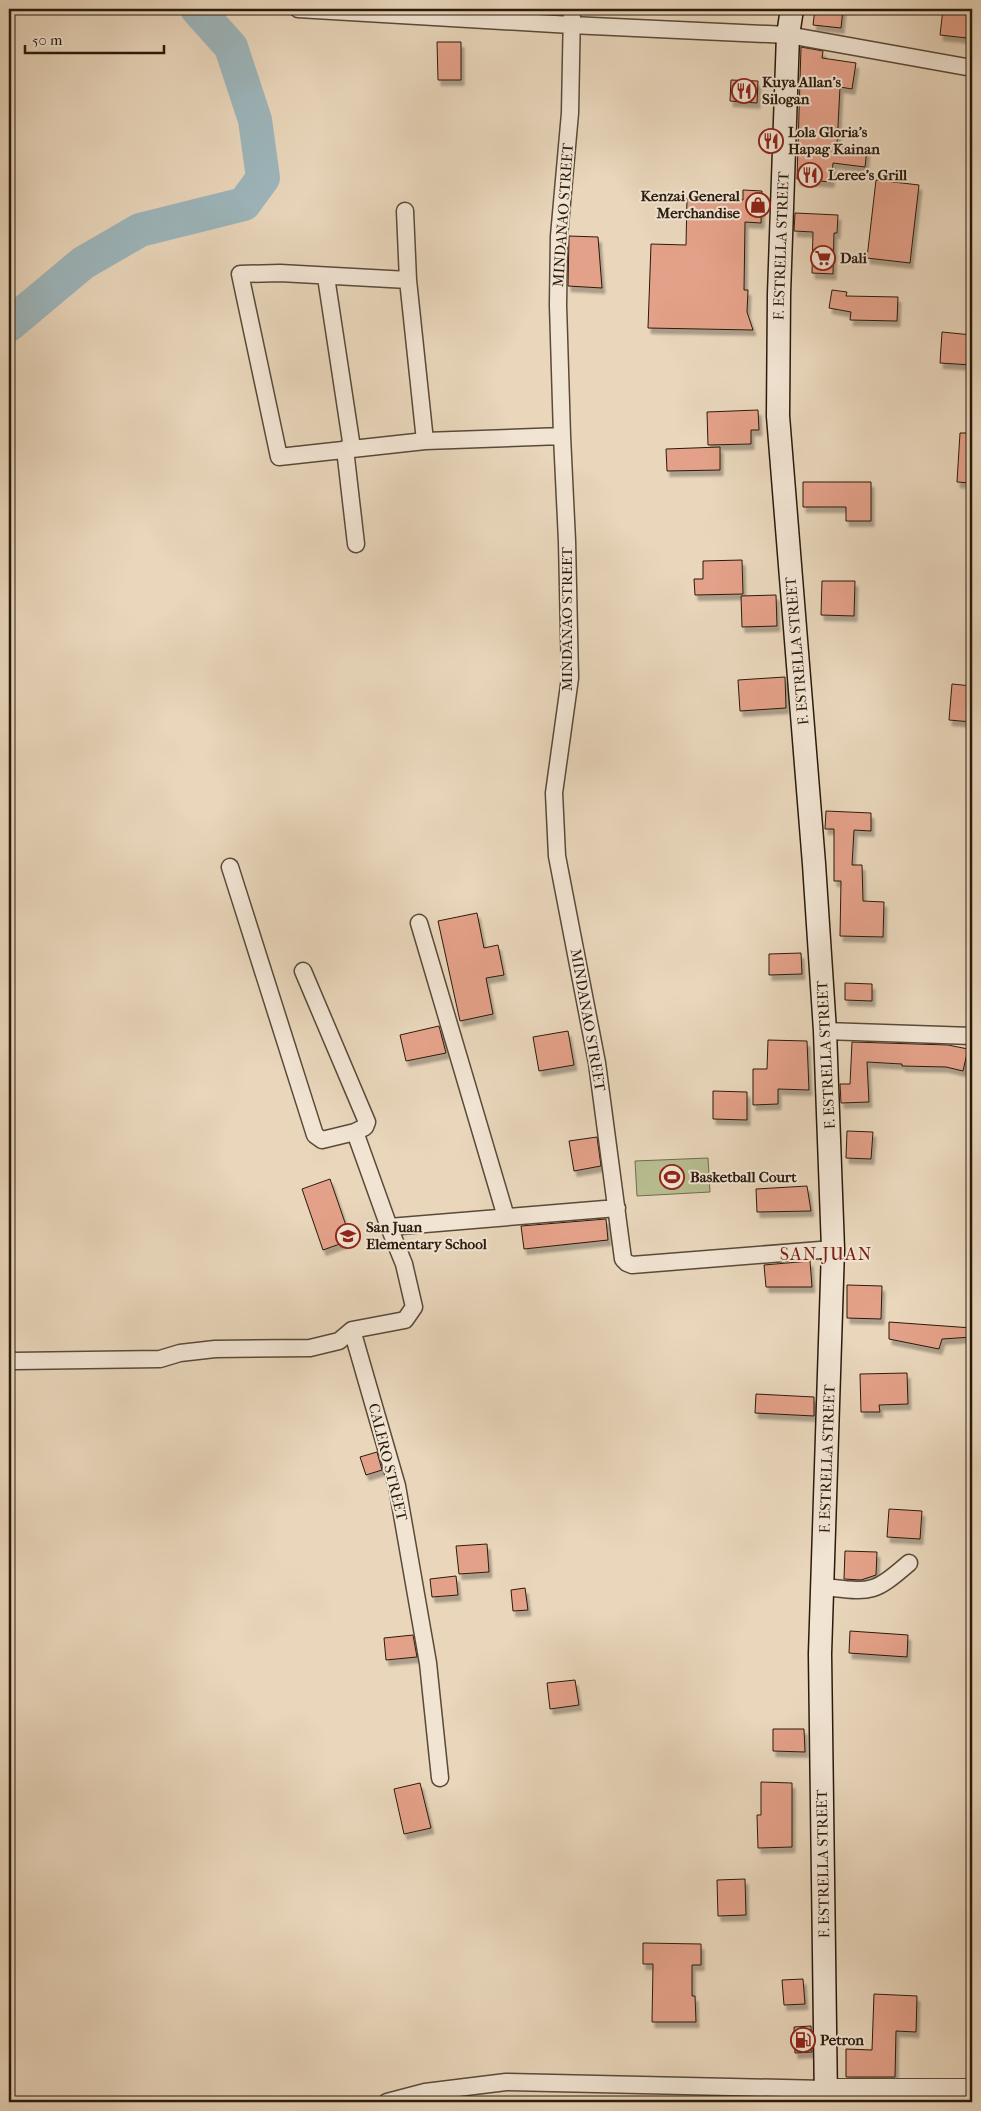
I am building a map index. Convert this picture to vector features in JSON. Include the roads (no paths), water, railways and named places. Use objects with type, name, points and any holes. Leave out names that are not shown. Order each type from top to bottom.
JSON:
[{"type":"main road","name":"F. ESTRELLA STREET","points":[[792,9],[788,35],[779,294],[778,416],[814,864],[825,1030],[833,1250],[820,1654],[826,2096]]},
{"type":"street","points":[[298,9],[571,17],[788,35],[972,68]]},
{"type":"street","name":"MINDANAO STREET","points":[[571,17],[570,114],[559,236],[558,304],[562,436],[568,541],[570,678],[554,794],[557,856],[597,1063],[623,1259],[632,1265],[833,1250]]},
{"type":"street","points":[[405,211],[408,280],[425,440]]},
{"type":"street","points":[[408,280],[280,273],[240,274],[279,457],[425,440],[562,436]]},
{"type":"street","points":[[326,277],[349,449],[356,544]]},
{"type":"street","points":[[230,867],[316,1135],[322,1140],[355,1132],[365,1127],[366,1122],[303,971]]},
{"type":"street","points":[[419,923],[506,1217]]},
{"type":"street","points":[[825,1030],[972,1036]]},
{"type":"street","points":[[9,1360],[160,1359],[180,1353],[215,1349],[310,1348],[329,1345],[339,1341],[352,1330],[404,1320],[414,1307],[404,1264],[355,1132]]},
{"type":"street","points":[[389,1227],[617,1208]]},
{"type":"street","name":"CALERO STREET","points":[[352,1330],[397,1486],[428,1663],[440,1778]]},
{"type":"street","points":[[822,1587],[873,1590],[884,1584],[909,1563]]},
{"type":"street","points":[[387,2102],[425,2092],[506,2082],[826,2096],[972,2089]]},
{"type":"waterway","points":[[9,325],[83,263],[140,230],[244,204],[263,178],[255,120],[231,47],[197,9]]},
{"type":"place","name":"Kuya Allan's Silogan","points":[[744,91]]},
{"type":"place","name":"Lola Gloria's Hapag Kainan","points":[[771,141]]},
{"type":"place","name":"Leree's Grill","points":[[810,175]]},
{"type":"place","name":"Kenzai General Merchandise","points":[[758,205]]},
{"type":"place","name":"Dali","points":[[823,258]]},
{"type":"place","name":"Basketball Court","points":[[672,1177]]},
{"type":"place","name":"San Juan Elementary School","points":[[348,1236]]},
{"type":"place","name":"Petron","points":[[803,2040]]},
{"type":"district","name":"SAN JUAN","points":[[826,1254]]}]
